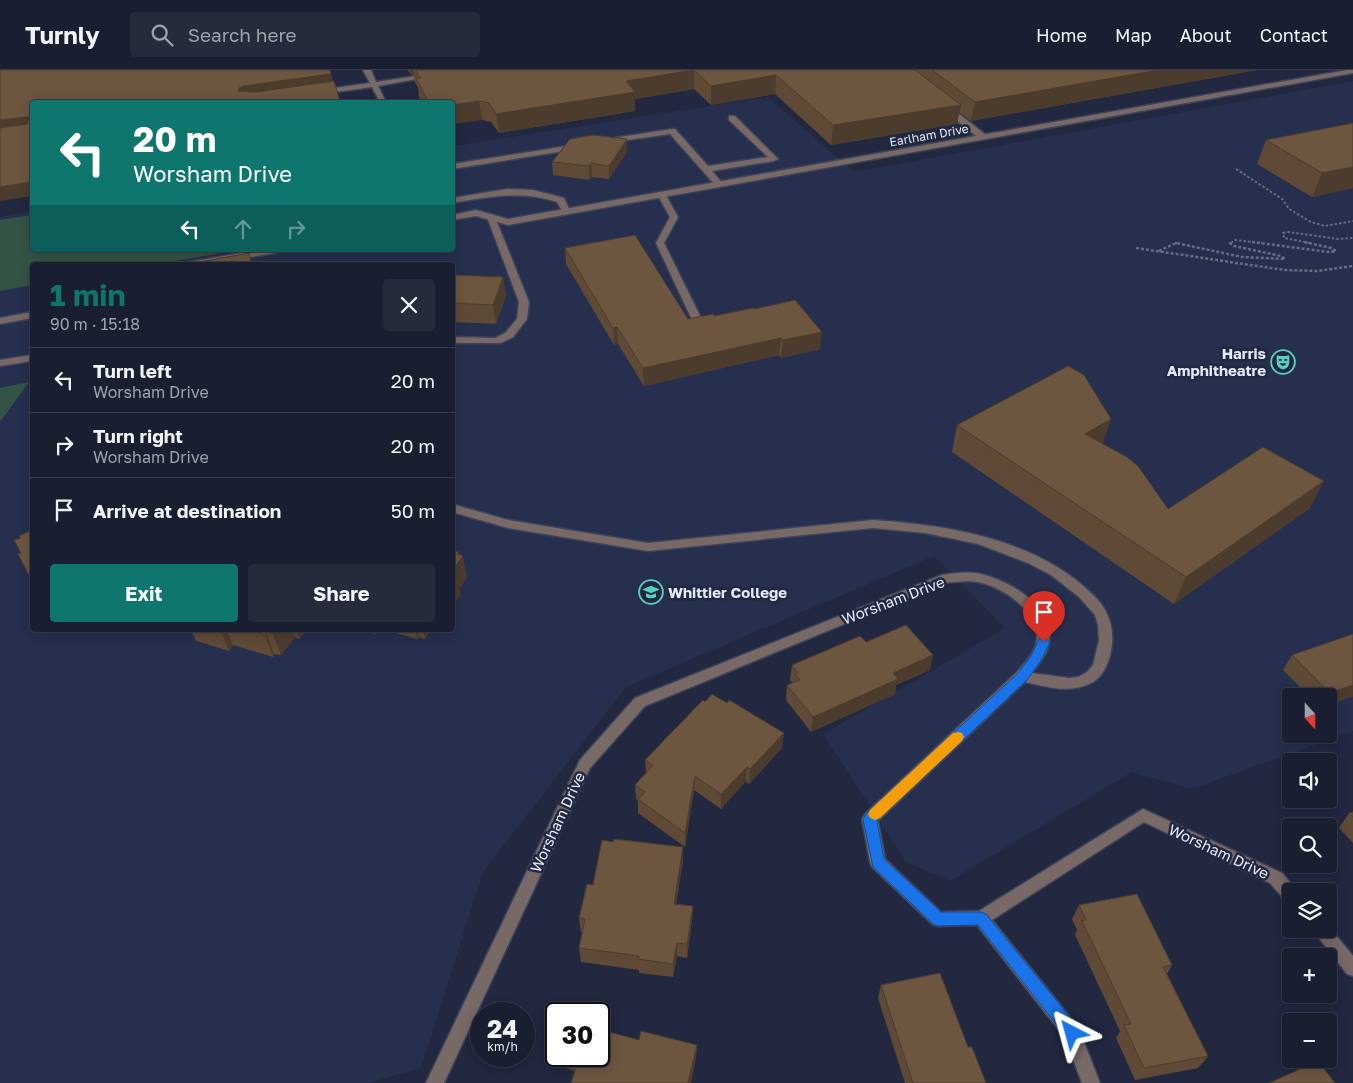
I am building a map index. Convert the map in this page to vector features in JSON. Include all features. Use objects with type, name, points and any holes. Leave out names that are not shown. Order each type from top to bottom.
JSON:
[{"type":"street","points":[[367,70],[382,100]]},
{"type":"street","name":"Earlham Drive","points":[[492,217],[508,222],[1353,71]]},
{"type":"street","points":[[315,93],[438,75]]},
{"type":"street","points":[[938,102],[983,136]]},
{"type":"street","points":[[706,169],[774,159],[732,118]]},
{"type":"street","points":[[596,143],[672,130],[720,184]]},
{"type":"street","points":[[455,167],[586,145]]},
{"type":"street","points":[[455,200],[508,191],[542,193],[561,200],[566,211]]},
{"type":"street","points":[[661,194],[674,217],[660,243],[699,324]]},
{"type":"street","points":[[455,217],[476,213],[492,217],[524,302],[522,320],[508,335],[497,341],[455,340]]},
{"type":"street","points":[[206,262],[264,252]]},
{"type":"street","points":[[0,321],[30,315]]},
{"type":"street","points":[[0,363],[30,358]]},
{"type":"street","points":[[455,509],[508,524],[648,547],[873,524],[902,525],[975,540],[1038,562],[1076,586],[1103,617],[1107,630],[1099,666],[1092,676],[1076,683],[1051,682],[1022,676]]},
{"type":"street","name":"Worsham Drive","points":[[435,1083],[585,764],[640,702],[942,579],[980,578],[999,586],[1032,608],[1043,624],[1044,642],[1022,676],[870,820],[878,862],[938,919],[981,918],[1143,815],[1276,878],[1282,885]]},
{"type":"street","points":[[981,918],[1072,1033],[1091,1083]]},
{"type":"street","points":[[1328,938],[1353,968]]},
{"type":"path","points":[[1236,169],[1282,199],[1289,209],[1311,222],[1325,226],[1353,221]]},
{"type":"path","points":[[1159,251],[1176,243],[1242,257],[1281,260],[1285,259],[1281,256],[1234,246],[1230,243],[1235,240],[1329,252],[1336,251],[1331,248],[1284,238],[1283,233],[1289,232],[1338,239],[1353,238]]},
{"type":"path","points":[[1136,248],[1284,270],[1317,271],[1353,266]]},
{"type":"shaded area","name":"Whittier College","points":[[1353,81],[1353,731],[1338,736],[1338,688],[1282,688],[1282,743],[1320,743],[1292,753],[1282,753],[1282,757],[1192,789],[1132,772],[950,881],[906,862],[823,734],[1005,628],[934,556],[626,687],[483,872],[421,1068],[369,1083],[0,1083],[0,217],[30,211],[30,252],[455,252],[455,146],[768,97],[854,172]]},
{"type":"green space","points":[[30,215],[30,252],[228,252],[170,262],[30,262],[30,285],[0,291],[0,220]]},
{"type":"green space","points":[[29,382],[0,422],[0,388]]},
{"type":"building","points":[[0,70],[330,70],[331,74],[244,86],[239,88],[238,91],[256,92],[334,81],[340,100],[30,100],[30,182],[0,187],[0,128],[27,124],[29,118],[0,120]]},
{"type":"building","points":[[416,70],[694,70],[626,81],[635,92],[496,114],[489,103],[479,101],[455,105],[455,100],[428,100],[416,79],[420,78]]},
{"type":"building","points":[[694,70],[915,70],[961,105],[833,125],[776,75],[711,86]]},
{"type":"building","points":[[932,70],[1159,70],[975,102]]},
{"type":"building","points":[[1353,123],[1353,167],[1322,173],[1266,140]]},
{"type":"building","points":[[593,135],[627,139],[609,166],[591,163],[589,166],[552,162],[570,139]]},
{"type":"building","points":[[635,235],[688,319],[754,309],[795,300],[822,332],[783,340],[781,338],[643,368],[617,327],[613,328],[565,248]]},
{"type":"building","points":[[249,253],[251,262],[200,262]]},
{"type":"building","points":[[455,275],[503,277],[493,305],[455,303]]},
{"type":"building","points":[[1068,366],[1084,375],[1111,419],[1085,434],[1127,457],[1138,466],[1168,509],[1263,447],[1324,481],[1186,577],[957,425]]},
{"type":"building","points":[[30,531],[30,577],[18,554],[21,553],[14,540],[21,538],[19,536]]},
{"type":"building","points":[[455,551],[463,556],[455,567]]},
{"type":"building","points":[[906,625],[933,655],[893,673],[898,679],[813,717],[787,685],[800,680],[795,674],[798,673],[792,665],[860,636],[866,642]]},
{"type":"building","points":[[255,632],[266,632],[265,635]]},
{"type":"building","points":[[1353,634],[1353,685],[1338,690],[1338,688],[1325,688],[1292,655]]},
{"type":"building","points":[[712,694],[727,703],[729,700],[784,733],[750,769],[747,767],[721,794],[695,776],[685,833],[638,799],[645,792],[635,785],[653,765],[645,760],[703,700],[705,702]]},
{"type":"building","points":[[614,839],[683,847],[674,904],[693,906],[687,944],[677,943],[673,964],[638,959],[639,956],[579,948],[585,919],[579,918],[587,884],[593,885],[602,840],[613,842]]},
{"type":"building","points":[[1137,894],[1172,965],[1163,967],[1208,1056],[1144,1068],[1124,1025],[1131,1024],[1082,921],[1086,920],[1079,905]]},
{"type":"building","points":[[940,973],[968,1047],[972,1047],[986,1083],[913,1083],[881,985]]},
{"type":"building","points":[[641,1031],[697,1045],[688,1083],[571,1083],[576,1067],[610,1067],[610,1032],[639,1040]]},
{"type":"building","points":[[1302,1068],[1323,1068],[1335,1083],[1269,1083]]},
{"type":"slow traffic","points":[[875,814],[958,737]]},
{"type":"place","name":"Harris Amphitheatre","points":[[1283,362]]},
{"type":"place","name":"Whittier College","points":[[651,592]]},
{"type":"route","points":[[1044,642],[1022,676],[870,820],[878,862],[938,919],[981,918],[1072,1033]]}]
